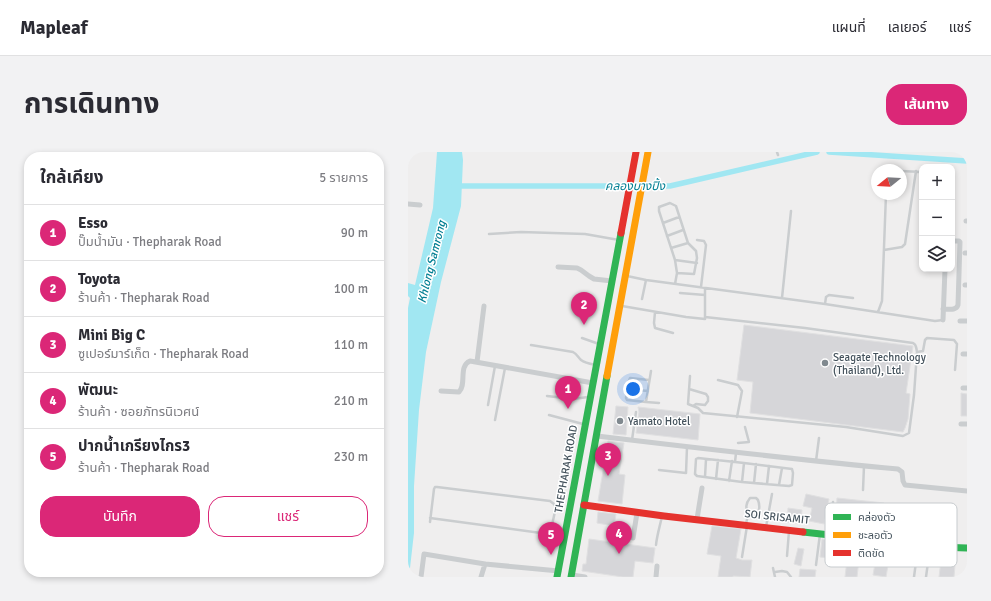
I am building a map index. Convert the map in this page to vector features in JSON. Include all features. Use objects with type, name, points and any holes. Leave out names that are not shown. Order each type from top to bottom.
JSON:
[{"type":"main road","name":"THEPHARAK ROAD","points":[[558,574],[636,152]]},
{"type":"main road","points":[[571,576],[648,152]]},
{"type":"main road","points":[[597,365],[609,366]]},
{"type":"main road","name":"SOI SRISAMIT","points":[[584,505],[662,516],[825,534]]},
{"type":"main road","name":"SOI SRISAMIT","points":[[957,547],[967,548]]},
{"type":"street","points":[[408,204],[420,205]]},
{"type":"street","points":[[943,309],[954,309],[958,305],[960,242],[955,241]]},
{"type":"street","points":[[558,267],[577,268],[588,276],[612,281]]},
{"type":"street","points":[[943,320],[945,272]]},
{"type":"street","points":[[477,362],[484,306]]},
{"type":"street","points":[[960,320],[967,321]]},
{"type":"street","points":[[441,391],[459,392],[462,389],[464,366],[470,361],[593,383]]},
{"type":"street","points":[[961,424],[967,424]]},
{"type":"street","points":[[596,436],[736,453],[898,469],[902,472],[905,485],[967,491]]},
{"type":"street","points":[[697,519],[702,488]]},
{"type":"street","points":[[633,538],[638,513]]},
{"type":"street","points":[[421,577],[424,554],[558,574]]},
{"type":"street","points":[[481,577],[485,564]]},
{"type":"street","points":[[656,577],[658,566]]},
{"type":"street","points":[[571,576],[584,577]]},
{"type":"lane","points":[[884,250],[902,247],[905,244],[916,172],[907,171]]},
{"type":"lane","points":[[878,312],[882,301],[886,200]]},
{"type":"lane","points":[[675,284],[678,273],[659,211],[659,207],[670,202],[676,206],[688,243],[696,251],[697,263],[694,274],[678,273]]},
{"type":"lane","points":[[782,298],[791,211]]},
{"type":"lane","points":[[663,223],[679,218]]},
{"type":"lane","points":[[667,236],[683,230]]},
{"type":"lane","points":[[489,234],[521,232],[578,234],[619,240]]},
{"type":"lane","points":[[697,240],[704,241],[706,244],[701,287]]},
{"type":"lane","points":[[671,248],[688,243]]},
{"type":"lane","points":[[675,260],[697,263]]},
{"type":"lane","points":[[626,276],[935,321],[943,320]]},
{"type":"lane","points":[[642,299],[646,280]]},
{"type":"lane","points":[[620,306],[705,319],[705,288]]},
{"type":"lane","points":[[680,292],[705,295]]},
{"type":"lane","points":[[825,304],[826,297],[829,295],[853,298]]},
{"type":"lane","points":[[655,312],[654,323],[656,328],[673,333]]},
{"type":"lane","points":[[690,376],[688,404],[698,408],[703,413],[846,427],[903,436],[909,433],[914,395],[917,352],[913,343],[705,316]]},
{"type":"lane","points":[[582,338],[600,344]]},
{"type":"lane","points":[[917,352],[923,351],[926,338],[954,340],[957,344],[955,370]]},
{"type":"lane","points":[[531,345],[573,352],[582,361],[597,365]]},
{"type":"lane","points":[[488,405],[495,366]]},
{"type":"lane","points":[[495,420],[505,367]]},
{"type":"lane","points":[[646,402],[651,371]]},
{"type":"lane","points":[[649,380],[630,378],[626,398],[627,400],[659,404]]},
{"type":"lane","points":[[718,380],[738,385],[741,388],[742,391],[737,417]]},
{"type":"lane","points":[[628,389],[648,391]]},
{"type":"lane","points":[[689,390],[706,394],[708,397],[708,401],[705,405],[696,404],[693,406]]},
{"type":"lane","points":[[547,396],[572,399],[590,397]]},
{"type":"lane","points":[[632,440],[636,412]]},
{"type":"lane","points":[[549,415],[585,425]]},
{"type":"lane","points":[[738,443],[749,442],[745,427]]},
{"type":"lane","points":[[816,461],[819,438]]},
{"type":"lane","points":[[659,470],[686,473],[687,447]]},
{"type":"lane","points":[[728,481],[736,453]]},
{"type":"lane","points":[[700,458],[733,462],[788,468],[792,470],[792,485],[728,481],[697,476],[695,474],[696,459],[700,458]]},
{"type":"lane","points":[[705,477],[706,459]]},
{"type":"lane","points":[[716,479],[718,460]]},
{"type":"lane","points":[[742,482],[744,463]]},
{"type":"lane","points":[[754,483],[756,464]]},
{"type":"lane","points":[[767,484],[769,466]]},
{"type":"lane","points":[[863,490],[864,466]]},
{"type":"lane","points":[[779,485],[782,468]]},
{"type":"lane","points":[[430,522],[434,489],[436,487],[550,501],[556,508],[550,534]]},
{"type":"lane","points":[[766,528],[772,494]]},
{"type":"lane","points":[[742,557],[748,515],[746,503],[750,498],[756,498],[760,506],[758,514],[755,516],[748,515]]},
{"type":"lane","points":[[656,545],[662,516]]},
{"type":"lane","points":[[430,518],[565,536]]},
{"type":"lane","points":[[787,556],[789,530]]},
{"type":"lane","points":[[816,565],[821,534]]},
{"type":"lane","points":[[914,577],[916,567]]},
{"type":"lane","points":[[926,577],[927,567]]},
{"type":"lane","points":[[773,568],[775,577]]},
{"type":"lane","points":[[774,572],[787,572],[791,577]]},
{"type":"water","name":"Khlong Samrong","points":[[437,152],[462,152],[461,206],[441,282],[426,352],[419,410],[414,486],[414,533],[408,577],[408,308],[410,298],[408,296],[408,283],[415,285],[433,208]]},
{"type":"building","name":"Seagate Technology (Thailand), Ltd.","points":[[744,325],[913,346],[906,393],[910,394],[908,419],[903,432],[750,413],[753,382],[737,380]]},
{"type":"building","points":[[961,393],[967,394],[967,416],[961,416]]},
{"type":"building","name":"Yamato Hotel","points":[[616,406],[628,407],[626,435],[613,434]]},
{"type":"building","points":[[638,407],[700,414],[698,440],[636,433],[639,412]]},
{"type":"building","points":[[608,441],[624,443],[619,474],[625,475],[622,504],[598,501]]},
{"type":"building","points":[[806,494],[829,499],[828,503],[825,503],[824,524],[809,521],[812,508],[803,506]]},
{"type":"building","points":[[837,498],[884,503],[837,503]]},
{"type":"building","points":[[788,508],[802,510],[801,523],[787,522]]},
{"type":"building","points":[[598,512],[616,514],[614,526],[597,523]]},
{"type":"building","points":[[712,526],[741,529],[736,558],[742,560],[752,560],[750,577],[718,577],[721,556],[707,554]]},
{"type":"building","points":[[589,539],[655,548],[653,563],[635,561],[633,577],[582,571],[583,564],[586,564]]},
{"type":"building","points":[[822,539],[825,539],[825,558],[820,557]]},
{"type":"building","points":[[798,548],[804,549],[801,566],[794,564]]},
{"type":"building","points":[[846,567],[858,567],[857,577],[845,577]]},
{"type":"building","points":[[874,567],[888,567],[886,577],[873,575]]},
{"type":"building","points":[[940,567],[955,567],[954,577],[939,577]]},
{"type":"building","points":[[800,569],[816,570],[815,577],[799,577]]},
{"type":"waterway","name":"คลองบางปิ้ง","points":[[454,186],[670,186],[817,152]]},
{"type":"waterway","name":"คลองบางปิ้ง","points":[[829,152],[967,161]]},
{"type":"traffic: fast","points":[[557,577],[621,233]]},
{"type":"traffic: fast","points":[[571,577],[607,376]]},
{"type":"traffic: fast","points":[[803,532],[825,534]]},
{"type":"traffic: fast","points":[[957,548],[967,548]]},
{"type":"traffic: slow","points":[[607,376],[648,152]]},
{"type":"traffic: jam","points":[[621,233],[636,152]]},
{"type":"traffic: jam","points":[[584,505],[803,532]]},
{"type":"place","name":"Toyota","points":[[584,325]]},
{"type":"place","name":"Seagate Technology (Thailand), Ltd.","points":[[825,363]]},
{"type":"place","name":"Esso","points":[[568,409]]},
{"type":"place","name":"Yamato Hotel","points":[[620,421]]},
{"type":"place","name":"Mini Big C","points":[[608,476]]},
{"type":"place","name":"พัฒนะ","points":[[619,554]]},
{"type":"place","name":"ปากน้ำเกรียงไกร3","points":[[551,555]]}]
